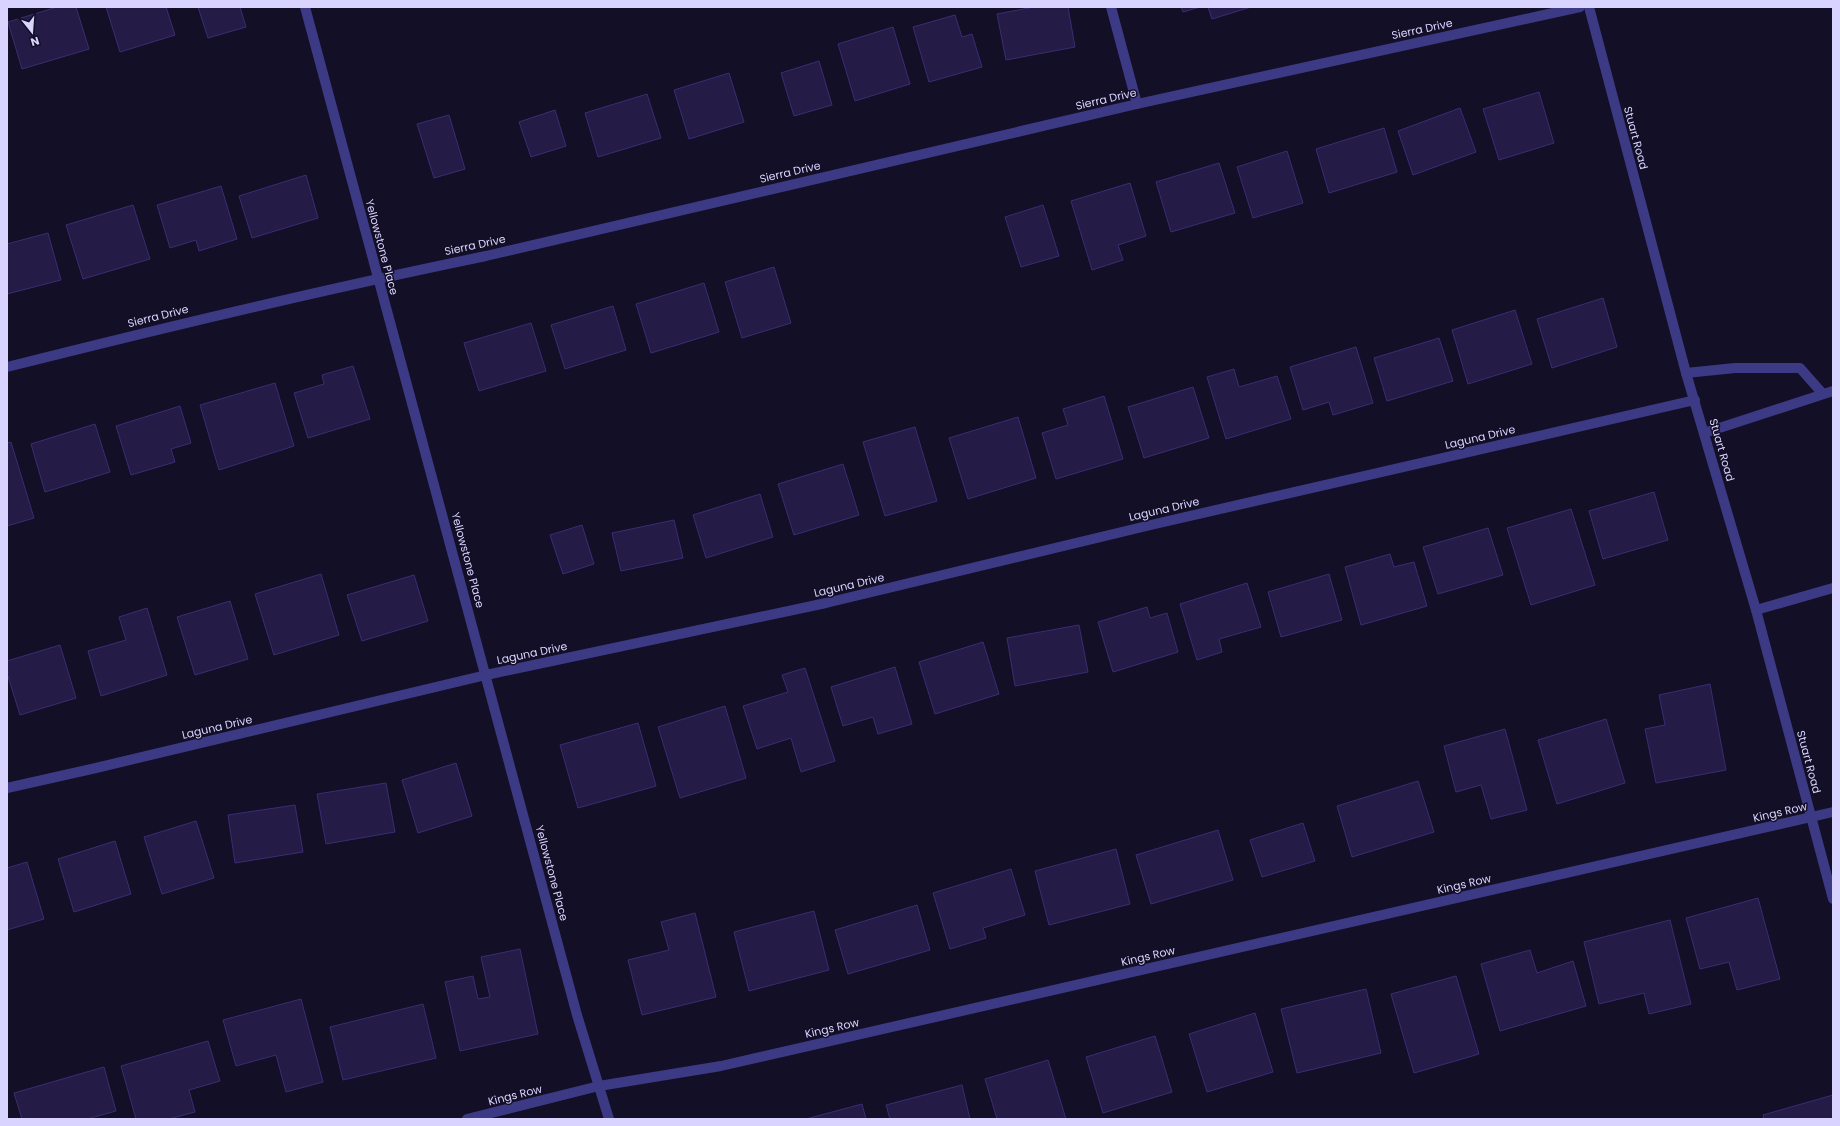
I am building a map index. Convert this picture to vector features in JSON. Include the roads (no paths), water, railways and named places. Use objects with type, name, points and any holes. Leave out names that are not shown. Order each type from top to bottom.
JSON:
[{"type":"street","name":"Yellowstone Place","points":[[304,7],[577,1015],[609,1119]]},
{"type":"street","points":[[1111,7],[1136,104]]},
{"type":"street","name":"Sierra Drive","points":[[7,367],[168,326],[378,278],[486,256],[1136,104],[1580,7]]},
{"type":"street","name":"Stuart Road","points":[[1589,7],[1686,373],[1756,610],[1833,899]]},
{"type":"street","points":[[1686,373],[1734,368],[1800,368],[1823,394]]},
{"type":"street","points":[[1704,433],[1833,391]]},
{"type":"street","name":"Laguna Drive","points":[[7,788],[486,675],[826,603],[1154,524],[1695,400]]},
{"type":"street","points":[[1756,610],[1833,588]]},
{"type":"street","name":"Kings Row","points":[[467,1119],[599,1086],[721,1066],[1833,812]]}]
